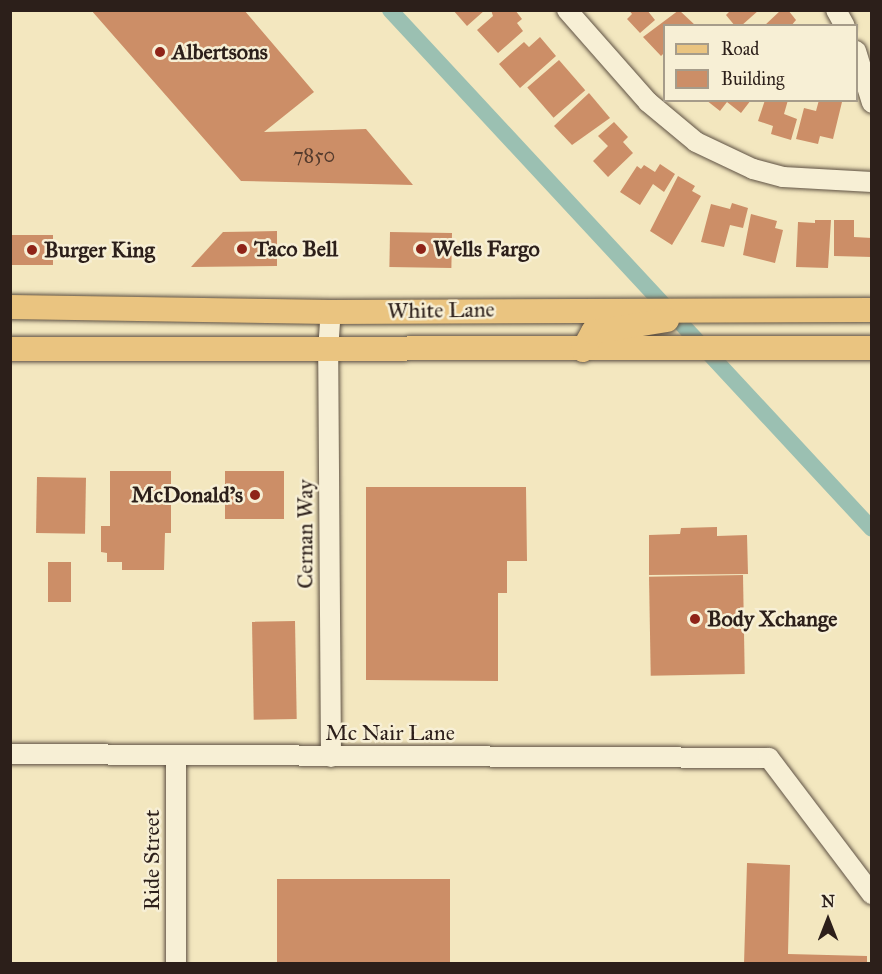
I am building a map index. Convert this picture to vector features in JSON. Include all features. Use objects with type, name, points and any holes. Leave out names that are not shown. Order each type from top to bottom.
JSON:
[{"type":"main road","name":"White Lane","points":[[10,307],[331,312],[607,329],[740,349],[872,348]]},
{"type":"main road","name":"White Lane","points":[[10,349],[583,350],[607,329],[738,308],[872,310]]},
{"type":"street","points":[[567,10],[648,102],[696,142],[743,165],[783,177],[872,182]]},
{"type":"street","points":[[836,10],[844,24]]},
{"type":"street","points":[[858,58],[872,104]]},
{"type":"street","name":"Cernan Way","points":[[331,312],[328,351],[331,757]]},
{"type":"street","name":"Mc Nair Lane","points":[[10,754],[769,758],[872,894]]},
{"type":"street","name":"Ride Street","points":[[176,756],[176,963]]},
{"type":"building","points":[[91,10],[244,10],[314,92],[264,132],[366,129],[413,185],[241,181]]},
{"type":"building","points":[[453,10],[485,10],[467,26]]},
{"type":"building","points":[[491,10],[515,10],[522,19],[517,23],[523,31],[498,53],[477,30],[493,16]]},
{"type":"building","points":[[629,10],[647,10],[655,20],[640,33],[627,19],[632,14]]},
{"type":"building","points":[[679,10],[694,24],[663,24],[663,54],[661,56],[643,37]]},
{"type":"building","points":[[731,10],[759,10],[743,24],[733,24],[726,15]]},
{"type":"building","points":[[781,10],[788,10],[796,20],[793,24],[766,24]]},
{"type":"building","points":[[540,37],[556,56],[520,88],[499,64],[524,42],[529,47]]},
{"type":"building","points":[[559,60],[585,90],[554,118],[527,88]]},
{"type":"building","points":[[589,93],[610,118],[572,145],[554,126]]},
{"type":"building","points":[[709,102],[727,102],[720,111]]},
{"type":"building","points":[[727,102],[749,102],[741,113]]},
{"type":"building","points":[[764,102],[787,102],[784,114],[797,119],[791,140],[771,134],[773,126],[758,121]]},
{"type":"building","points":[[818,102],[842,102],[833,139],[820,136],[818,144],[796,139],[804,108],[816,111]]},
{"type":"building","points":[[614,122],[628,137],[623,142],[633,153],[608,177],[593,161],[608,146],[598,136]]},
{"type":"building","points":[[660,164],[675,174],[664,192],[653,184],[640,205],[620,192],[637,166],[641,169],[644,165],[655,172]]},
{"type":"building","points":[[678,176],[695,186],[692,191],[701,196],[672,245],[650,231]]},
{"type":"building","points":[[732,203],[748,208],[743,228],[730,225],[724,247],[701,242],[711,204],[730,209]]},
{"type":"building","points":[[751,214],[777,221],[775,228],[783,230],[775,263],[743,255]]},
{"type":"building","points":[[815,220],[831,220],[828,268],[796,267],[798,222],[815,223]]},
{"type":"building","points":[[834,220],[854,220],[854,237],[872,238],[872,257],[834,256]]},
{"type":"building","name":"Taco Bell","points":[[277,231],[277,266],[191,267],[223,232]]},
{"type":"building","name":"Wells Fargo","points":[[390,232],[452,233],[451,268],[389,267]]},
{"type":"building","name":"Burger King","points":[[10,235],[53,235],[53,265],[10,265]]},
{"type":"building","points":[[110,471],[171,471],[171,533],[165,533],[164,570],[122,570],[122,562],[107,562],[107,553],[101,552],[101,526],[110,526]]},
{"type":"building","name":"McDonald's","points":[[225,471],[284,471],[284,519],[225,519]]},
{"type":"building","points":[[37,477],[86,478],[85,534],[36,533]]},
{"type":"building","points":[[366,487],[526,487],[527,561],[507,561],[507,593],[498,593],[498,681],[366,680]]},
{"type":"building","points":[[717,527],[717,536],[747,535],[748,574],[649,575],[649,535],[680,534],[681,528]]},
{"type":"building","points":[[48,562],[71,562],[71,602],[48,602]]},
{"type":"building","points":[[743,575],[745,674],[651,676],[649,577]]},
{"type":"building","points":[[295,621],[297,719],[254,720],[252,622]]},
{"type":"building","points":[[747,863],[790,865],[788,954],[867,956],[867,964],[744,964]]},
{"type":"building","points":[[277,879],[450,879],[450,964],[277,964]]},
{"type":"waterway","points":[[390,10],[872,529]]},
{"type":"place","name":"Albertsons","points":[[160,52]]},
{"type":"place","name":"Taco Bell","points":[[242,249]]},
{"type":"place","name":"Wells Fargo","points":[[421,249]]},
{"type":"place","name":"Burger King","points":[[32,250]]},
{"type":"place","name":"McDonald's","points":[[255,495]]},
{"type":"place","name":"Body Xchange","points":[[695,619]]}]
